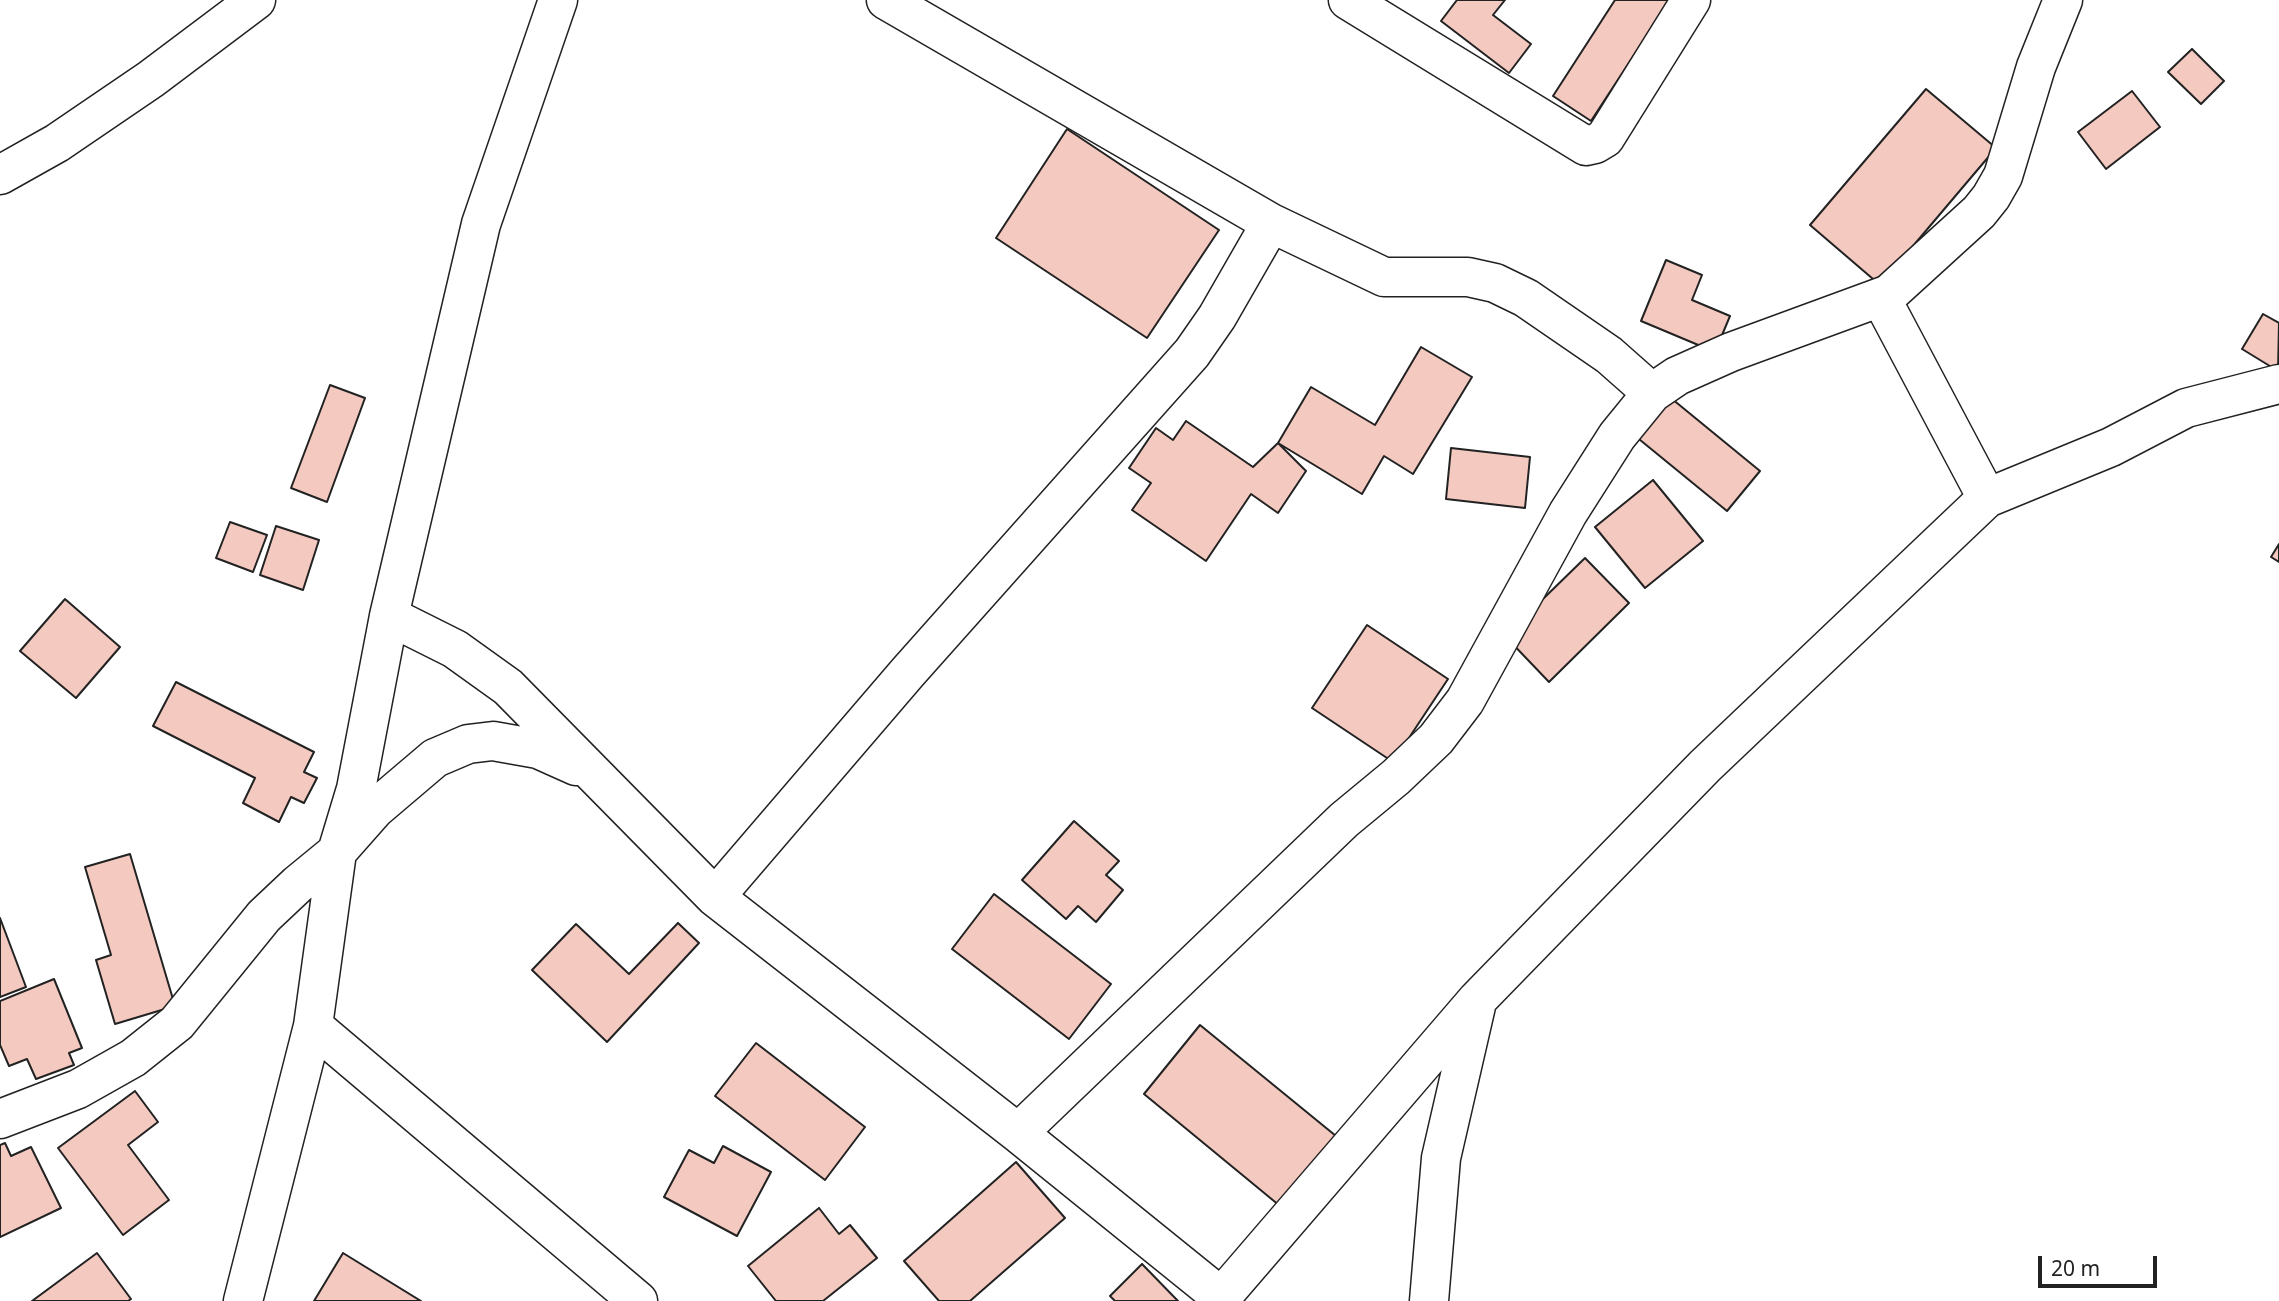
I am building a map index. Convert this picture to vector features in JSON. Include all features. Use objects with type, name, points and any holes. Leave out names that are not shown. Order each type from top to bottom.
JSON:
[{"type":"street","points":[[0,175],[57,143],[151,79],[256,0]]},
{"type":"street","points":[[243,1301],[313,1026],[337,852],[356,789],[389,616],[481,224],[558,0]]},
{"type":"street","points":[[886,0],[1271,223],[1384,277],[1468,276],[1495,283],[1526,298],[1598,348],[1652,393]]},
{"type":"street","points":[[1348,0],[1586,146],[1605,138],[1691,0]]},
{"type":"street","points":[[1018,1133],[1344,821],[1436,739],[1465,701],[1568,513],[1617,436],[1652,393],[1676,376],[1731,352],[1889,295],[1979,212],[2003,176],[2036,67],[2063,0]]},
{"type":"street","points":[[715,897],[908,672],[1192,353],[1217,317],[1271,223]]},
{"type":"street","points":[[1881,298],[1987,499]]},
{"type":"street","points":[[389,616],[455,649],[508,687],[715,897],[1018,1133],[1220,1299],[1477,1000],[1705,766],[1987,499],[2111,447],[2186,408],[2279,384]]},
{"type":"street","points":[[0,1119],[78,1089],[133,1058],[177,1023],[264,916],[337,852],[375,809],[435,758],[468,744],[493,741],[538,749],[591,773]]},
{"type":"street","points":[[1429,1301],[1441,1158],[1477,1000]]},
{"type":"street","points":[[313,1026],[638,1301]]},
{"type":"building","points":[[1457,0],[1505,0],[1493,15],[1531,44],[1509,73],[1441,21]]},
{"type":"building","points":[[1615,0],[1670,0],[1591,121],[1553,96]]},
{"type":"building","points":[[2192,49],[2224,81],[2201,104],[2168,72]]},
{"type":"building","points":[[1926,89],[1996,148],[1880,285],[1810,225]]},
{"type":"building","points":[[2132,91],[2160,127],[2106,169],[2078,132]]},
{"type":"building","points":[[1067,129],[1219,230],[1147,338],[996,238]]},
{"type":"building","points":[[1666,260],[1702,275],[1692,300],[1730,316],[1715,352],[1641,321]]},
{"type":"building","points":[[2263,314],[2279,323],[2278,371],[2242,349]]},
{"type":"building","points":[[1421,347],[1472,377],[1413,474],[1384,456],[1362,494],[1278,443],[1311,387],[1375,425]]},
{"type":"building","points":[[330,385],[365,398],[327,502],[291,488]]},
{"type":"building","points":[[1666,394],[1760,471],[1727,511],[1634,435]]},
{"type":"building","points":[[1186,421],[1253,467],[1278,443],[1306,471],[1278,513],[1251,494],[1206,561],[1132,510],[1151,483],[1129,468],[1156,428],[1173,440]]},
{"type":"building","points":[[1451,448],[1530,457],[1525,508],[1446,499]]},
{"type":"building","points":[[1653,480],[1703,541],[1645,588],[1595,527]]},
{"type":"building","points":[[230,522],[267,535],[253,572],[216,558]]},
{"type":"building","points":[[276,526],[319,540],[303,590],[260,575]]},
{"type":"building","points":[[2279,544],[2279,562],[2271,557]]},
{"type":"building","points":[[1585,558],[1629,603],[1549,682],[1505,636]]},
{"type":"building","points":[[65,599],[120,647],[76,698],[20,651]]},
{"type":"building","points":[[1367,625],[1448,679],[1393,762],[1312,708]]},
{"type":"building","points":[[176,682],[314,752],[304,772],[317,778],[304,803],[291,797],[279,822],[243,803],[255,778],[153,726]]},
{"type":"building","points":[[1074,821],[1119,861],[1106,875],[1123,890],[1096,922],[1078,906],[1066,919],[1022,880]]},
{"type":"building","points":[[130,854],[175,1006],[115,1024],[96,960],[111,955],[85,867]]},
{"type":"building","points":[[994,894],[1111,984],[1069,1039],[952,949]]},
{"type":"building","points":[[0,918],[26,987],[0,997]]},
{"type":"building","points":[[678,923],[699,943],[607,1042],[532,970],[576,924],[629,974]]},
{"type":"building","points":[[54,979],[82,1048],[69,1053],[74,1065],[36,1079],[27,1059],[9,1066],[0,1045],[0,1001]]},
{"type":"building","points":[[1200,1025],[1336,1136],[1280,1206],[1144,1094]]},
{"type":"building","points":[[756,1043],[865,1127],[825,1180],[715,1096]]},
{"type":"building","points":[[135,1091],[158,1122],[128,1145],[169,1200],[123,1235],[58,1148]]},
{"type":"building","points":[[5,1143],[11,1156],[31,1147],[61,1208],[0,1237],[0,1145]]},
{"type":"building","points":[[723,1146],[771,1172],[737,1236],[664,1197],[689,1150],[714,1163]]},
{"type":"building","points":[[1016,1162],[1065,1218],[970,1301],[939,1301],[904,1261]]},
{"type":"building","points":[[819,1208],[839,1234],[850,1225],[877,1258],[823,1301],[776,1301],[748,1266]]},
{"type":"building","points":[[97,1253],[131,1299],[32,1301]]},
{"type":"building","points":[[343,1253],[421,1301],[314,1301]]},
{"type":"building","points":[[1142,1264],[1178,1301],[1115,1301],[1110,1296]]}]
